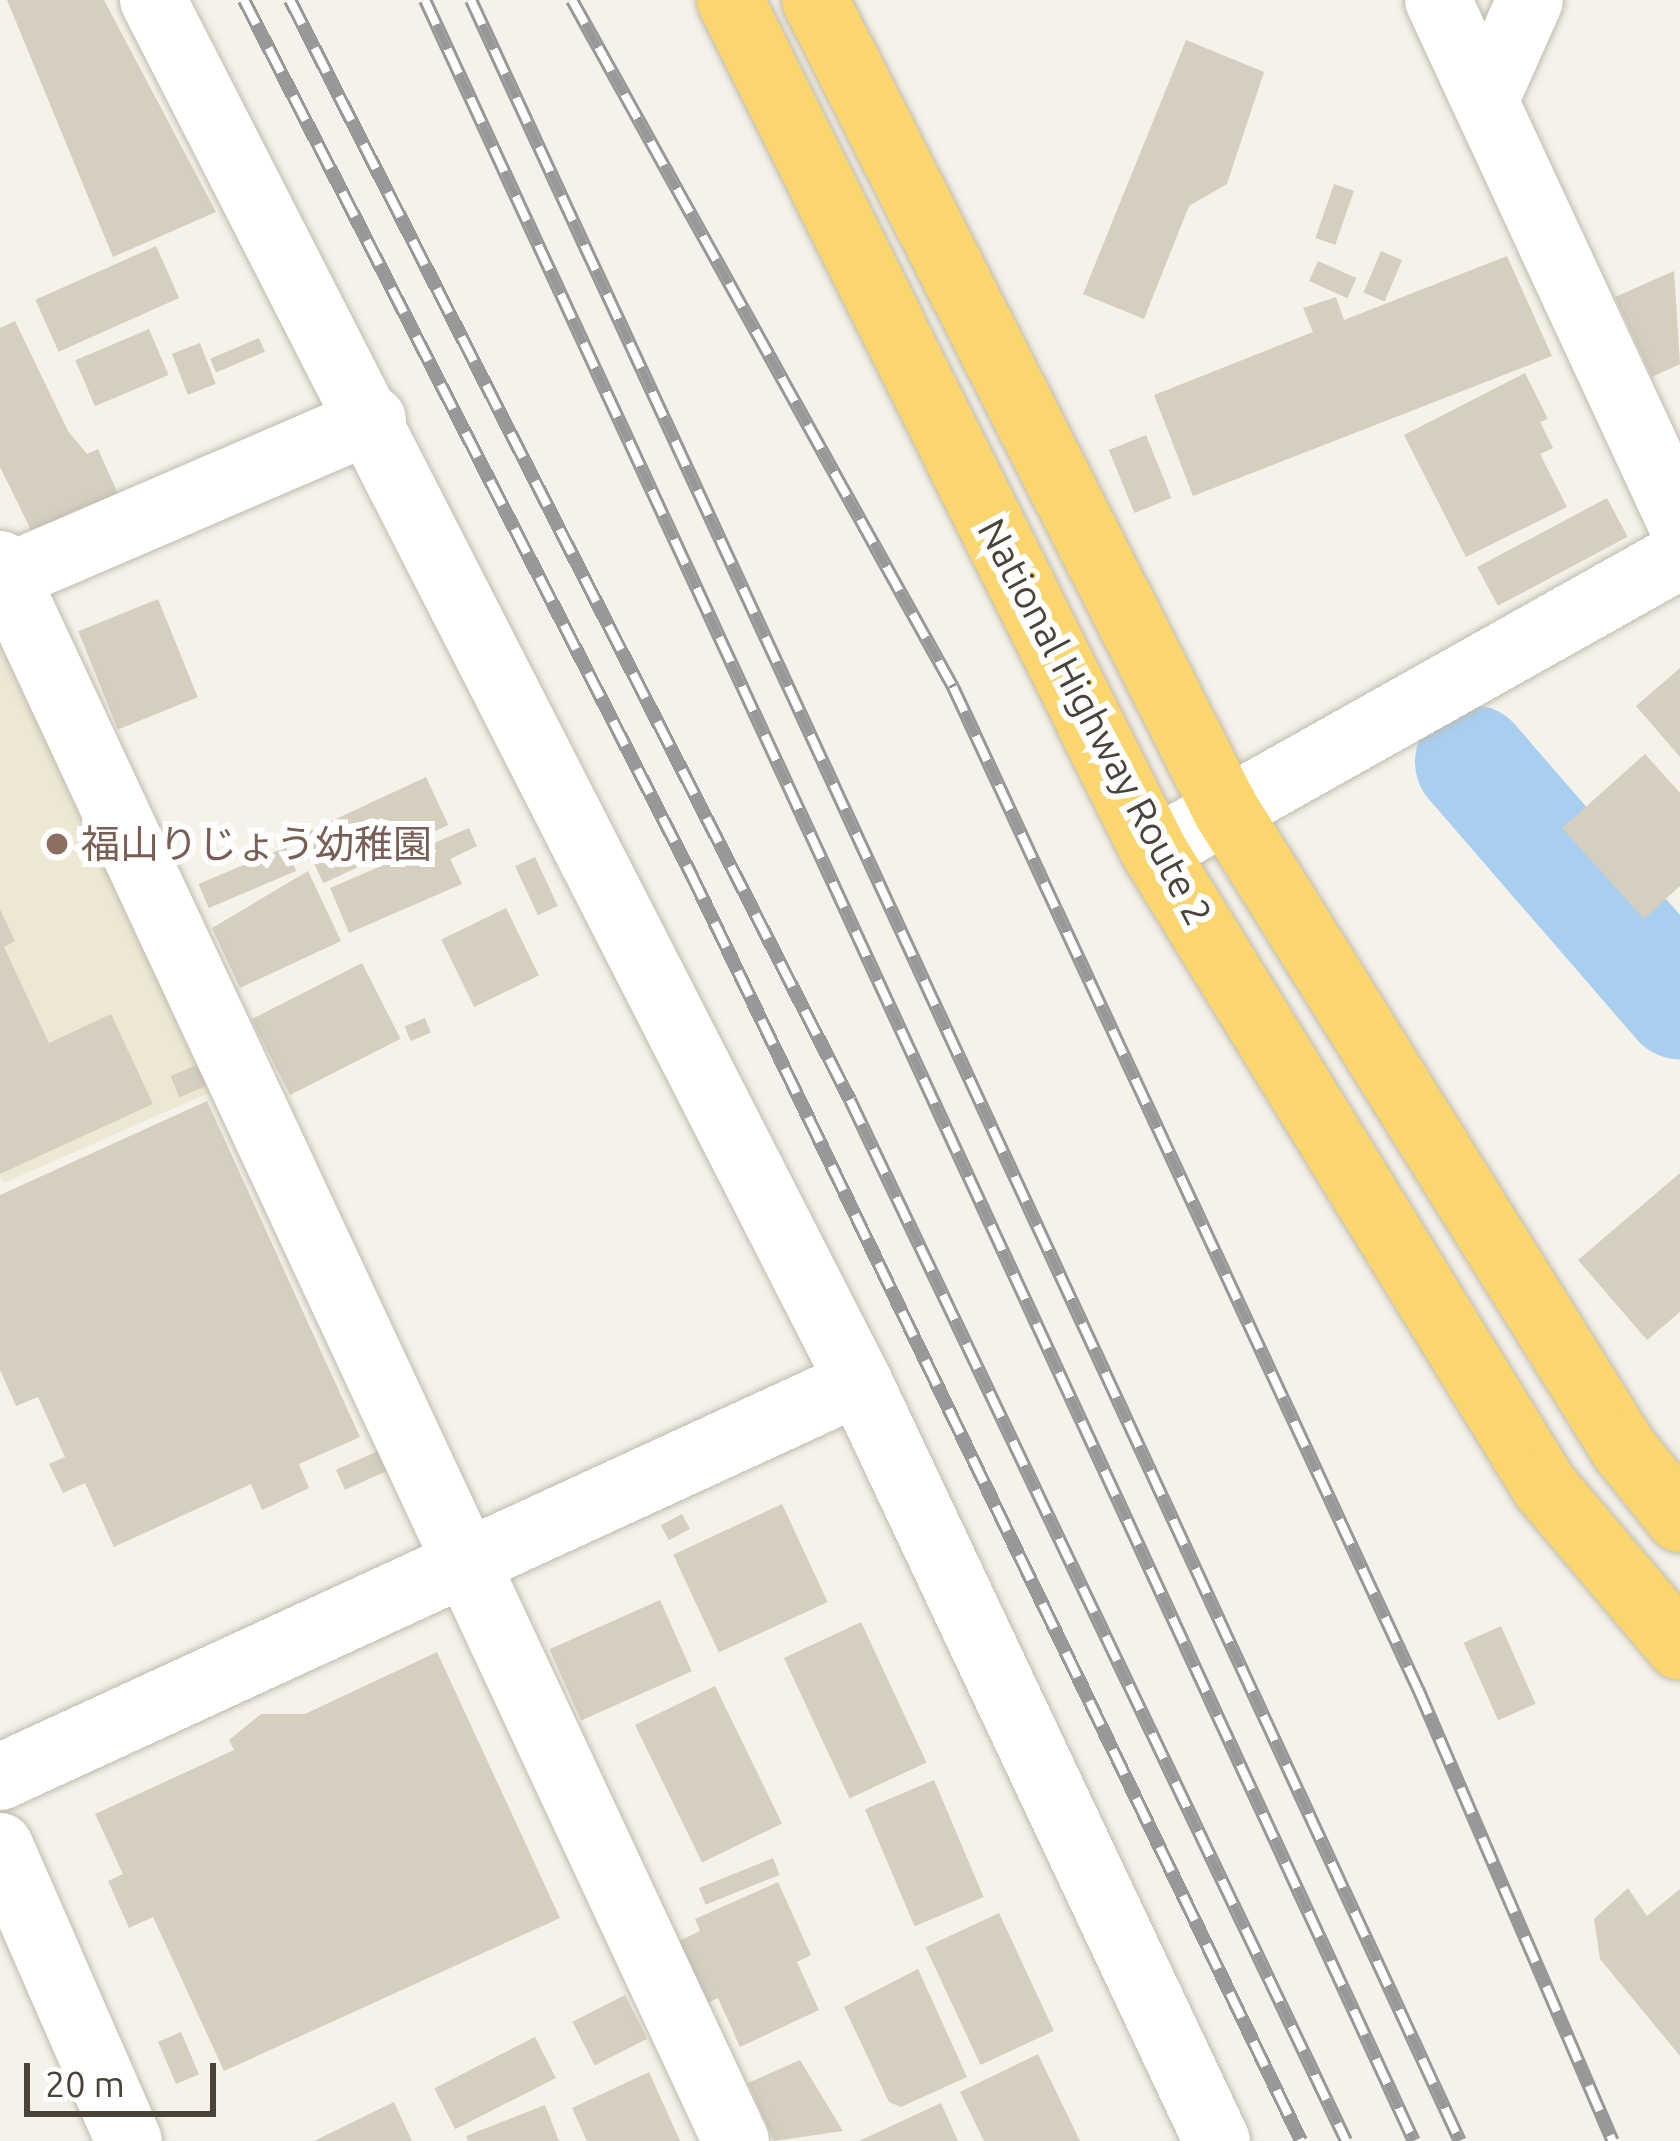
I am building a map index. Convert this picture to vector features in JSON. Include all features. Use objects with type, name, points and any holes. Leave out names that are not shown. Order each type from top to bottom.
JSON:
[{"type":"highway","name":"National Highway Route 2","points":[[730,0],[1154,851],[1545,1487],[1680,1647]]},
{"type":"highway","name":"National Highway Route 2","points":[[815,0],[1226,810],[1624,1449],[1680,1519]]},
{"type":"street","points":[[153,0],[374,419],[859,1382],[1217,2141]]},
{"type":"street","points":[[1438,0],[1680,521]]},
{"type":"street","points":[[1486,99],[1530,0]]},
{"type":"street","points":[[374,419],[2,574],[736,2141]]},
{"type":"street","points":[[1154,851],[1680,556]]},
{"type":"street","points":[[0,1777],[469,1566],[859,1382]]},
{"type":"street","points":[[0,1846],[129,2141]]},
{"type":"shaded area","name":"福山りじょう幼稚園","points":[[0,604],[229,1084],[4,1183],[0,1176]]},
{"type":"building","points":[[7,0],[104,0],[216,212],[113,257]]},
{"type":"building","points":[[1186,40],[1264,72],[1227,184],[1189,206],[1144,319],[1083,294]]},
{"type":"building","points":[[1334,184],[1354,191],[1335,245],[1315,238]]},
{"type":"building","points":[[156,246],[179,298],[59,352],[35,300]]},
{"type":"building","points":[[1381,251],[1402,260],[1385,301],[1363,292]]},
{"type":"building","points":[[1507,256],[1552,356],[1193,496],[1154,395],[1313,332],[1303,308],[1336,297],[1344,320]]},
{"type":"building","points":[[1318,261],[1356,278],[1347,298],[1309,281]]},
{"type":"building","points":[[1674,271],[1680,364],[1652,377],[1615,297]]},
{"type":"building","points":[[15,321],[68,431],[87,454],[98,449],[120,498],[31,530],[0,467],[0,328]]},
{"type":"building","points":[[149,329],[169,375],[95,406],[75,360]]},
{"type":"building","points":[[259,338],[265,352],[216,373],[210,359]]},
{"type":"building","points":[[200,343],[216,384],[188,395],[172,354]]},
{"type":"building","points":[[1525,373],[1548,419],[1540,422],[1553,448],[1540,454],[1567,507],[1466,557],[1404,435]]},
{"type":"building","points":[[1146,435],[1171,498],[1134,513],[1109,450]]},
{"type":"building","points":[[1607,498],[1628,537],[1498,606],[1477,567]]},
{"type":"building","points":[[158,599],[198,697],[118,729],[78,631]]},
{"type":"building","points":[[1680,668],[1680,757],[1636,706]]},
{"type":"building","points":[[1645,754],[1680,793],[1680,886],[1644,919],[1562,828]]},
{"type":"building","points":[[426,777],[448,825],[323,883],[301,835]]},
{"type":"building","points":[[469,828],[477,846],[450,859],[462,884],[349,933],[330,888]]},
{"type":"building","points":[[286,847],[296,871],[209,908],[199,884]]},
{"type":"building","points":[[535,857],[558,906],[538,915],[515,866]]},
{"type":"building","points":[[308,871],[341,941],[240,988],[212,928]]},
{"type":"building","points":[[506,908],[539,975],[474,1007],[441,940]]},
{"type":"building","points":[[0,909],[15,941],[4,947],[49,1043],[111,1014],[153,1104],[0,1174]]},
{"type":"building","points":[[362,963],[401,1039],[290,1095],[252,1019]]},
{"type":"building","points":[[425,1018],[431,1033],[411,1041],[405,1026]]},
{"type":"building","points":[[199,1064],[208,1085],[179,1097],[170,1076]]},
{"type":"building","points":[[207,1101],[360,1437],[299,1464],[309,1488],[262,1510],[251,1484],[114,1547],[85,1483],[63,1493],[49,1464],[65,1457],[38,1397],[16,1406],[0,1370],[0,1195]]},
{"type":"building","points":[[1680,1173],[1680,1312],[1647,1340],[1578,1260]]},
{"type":"building","points":[[378,1451],[387,1471],[345,1490],[336,1470]]},
{"type":"building","points":[[782,1504],[828,1602],[719,1653],[673,1555]]},
{"type":"building","points":[[682,1514],[690,1529],[669,1540],[661,1525]]},
{"type":"building","points":[[660,1600],[692,1671],[581,1720],[549,1649]]},
{"type":"building","points":[[861,1622],[927,1762],[849,1798],[784,1658]]},
{"type":"building","points":[[1501,1626],[1536,1704],[1498,1720],[1464,1643]]},
{"type":"building","points":[[437,1652],[560,1918],[224,2071],[153,1917],[129,1928],[108,1881],[123,1874],[95,1814],[234,1750],[229,1740],[261,1714],[305,1714]]},
{"type":"building","points":[[715,1686],[782,1824],[702,1863],[635,1725]]},
{"type":"building","points":[[934,1780],[984,1897],[915,1926],[865,1809]]},
{"type":"building","points":[[773,1858],[780,1875],[706,1905],[699,1888]]},
{"type":"building","points":[[778,1882],[811,1955],[797,1962],[819,2010],[740,2047],[718,1998],[703,2005],[675,1943],[700,1931],[695,1919]]},
{"type":"building","points":[[1628,1888],[1647,1916],[1680,1889],[1680,2056],[1600,1959],[1594,1919]]},
{"type":"building","points":[[999,1913],[1054,2031],[981,2065],[926,1947]]},
{"type":"building","points":[[918,1969],[967,2077],[901,2107],[889,2102],[844,2007]]},
{"type":"building","points":[[625,1995],[647,2039],[595,2065],[572,2022]]},
{"type":"building","points":[[181,2032],[199,2074],[176,2084],[158,2042]]},
{"type":"building","points":[[535,2037],[556,2078],[455,2129],[434,2088]]},
{"type":"building","points":[[1038,2054],[1080,2141],[984,2141],[960,2092]]},
{"type":"building","points":[[800,2060],[843,2131],[774,2141],[748,2083]]},
{"type":"building","points":[[649,2072],[680,2141],[587,2141],[572,2108]]},
{"type":"building","points":[[394,2102],[412,2141],[314,2141]]},
{"type":"building","points":[[941,2103],[958,2141],[859,2141]]},
{"type":"building","points":[[545,2105],[559,2141],[468,2141],[466,2136]]},
{"type":"waterway","points":[[1472,762],[1680,1002]]},
{"type":"railway","points":[[244,0],[691,874],[1301,2141]]},
{"type":"railway","points":[[290,0],[850,1100],[1346,2141]]},
{"type":"railway","points":[[425,0],[1414,2141]]},
{"type":"railway","points":[[471,0],[1460,2141]]},
{"type":"railway","points":[[572,0],[953,687],[1418,1689],[1613,2141]]},
{"type":"place","name":"福山りじょう幼稚園","points":[[57,844]]}]
